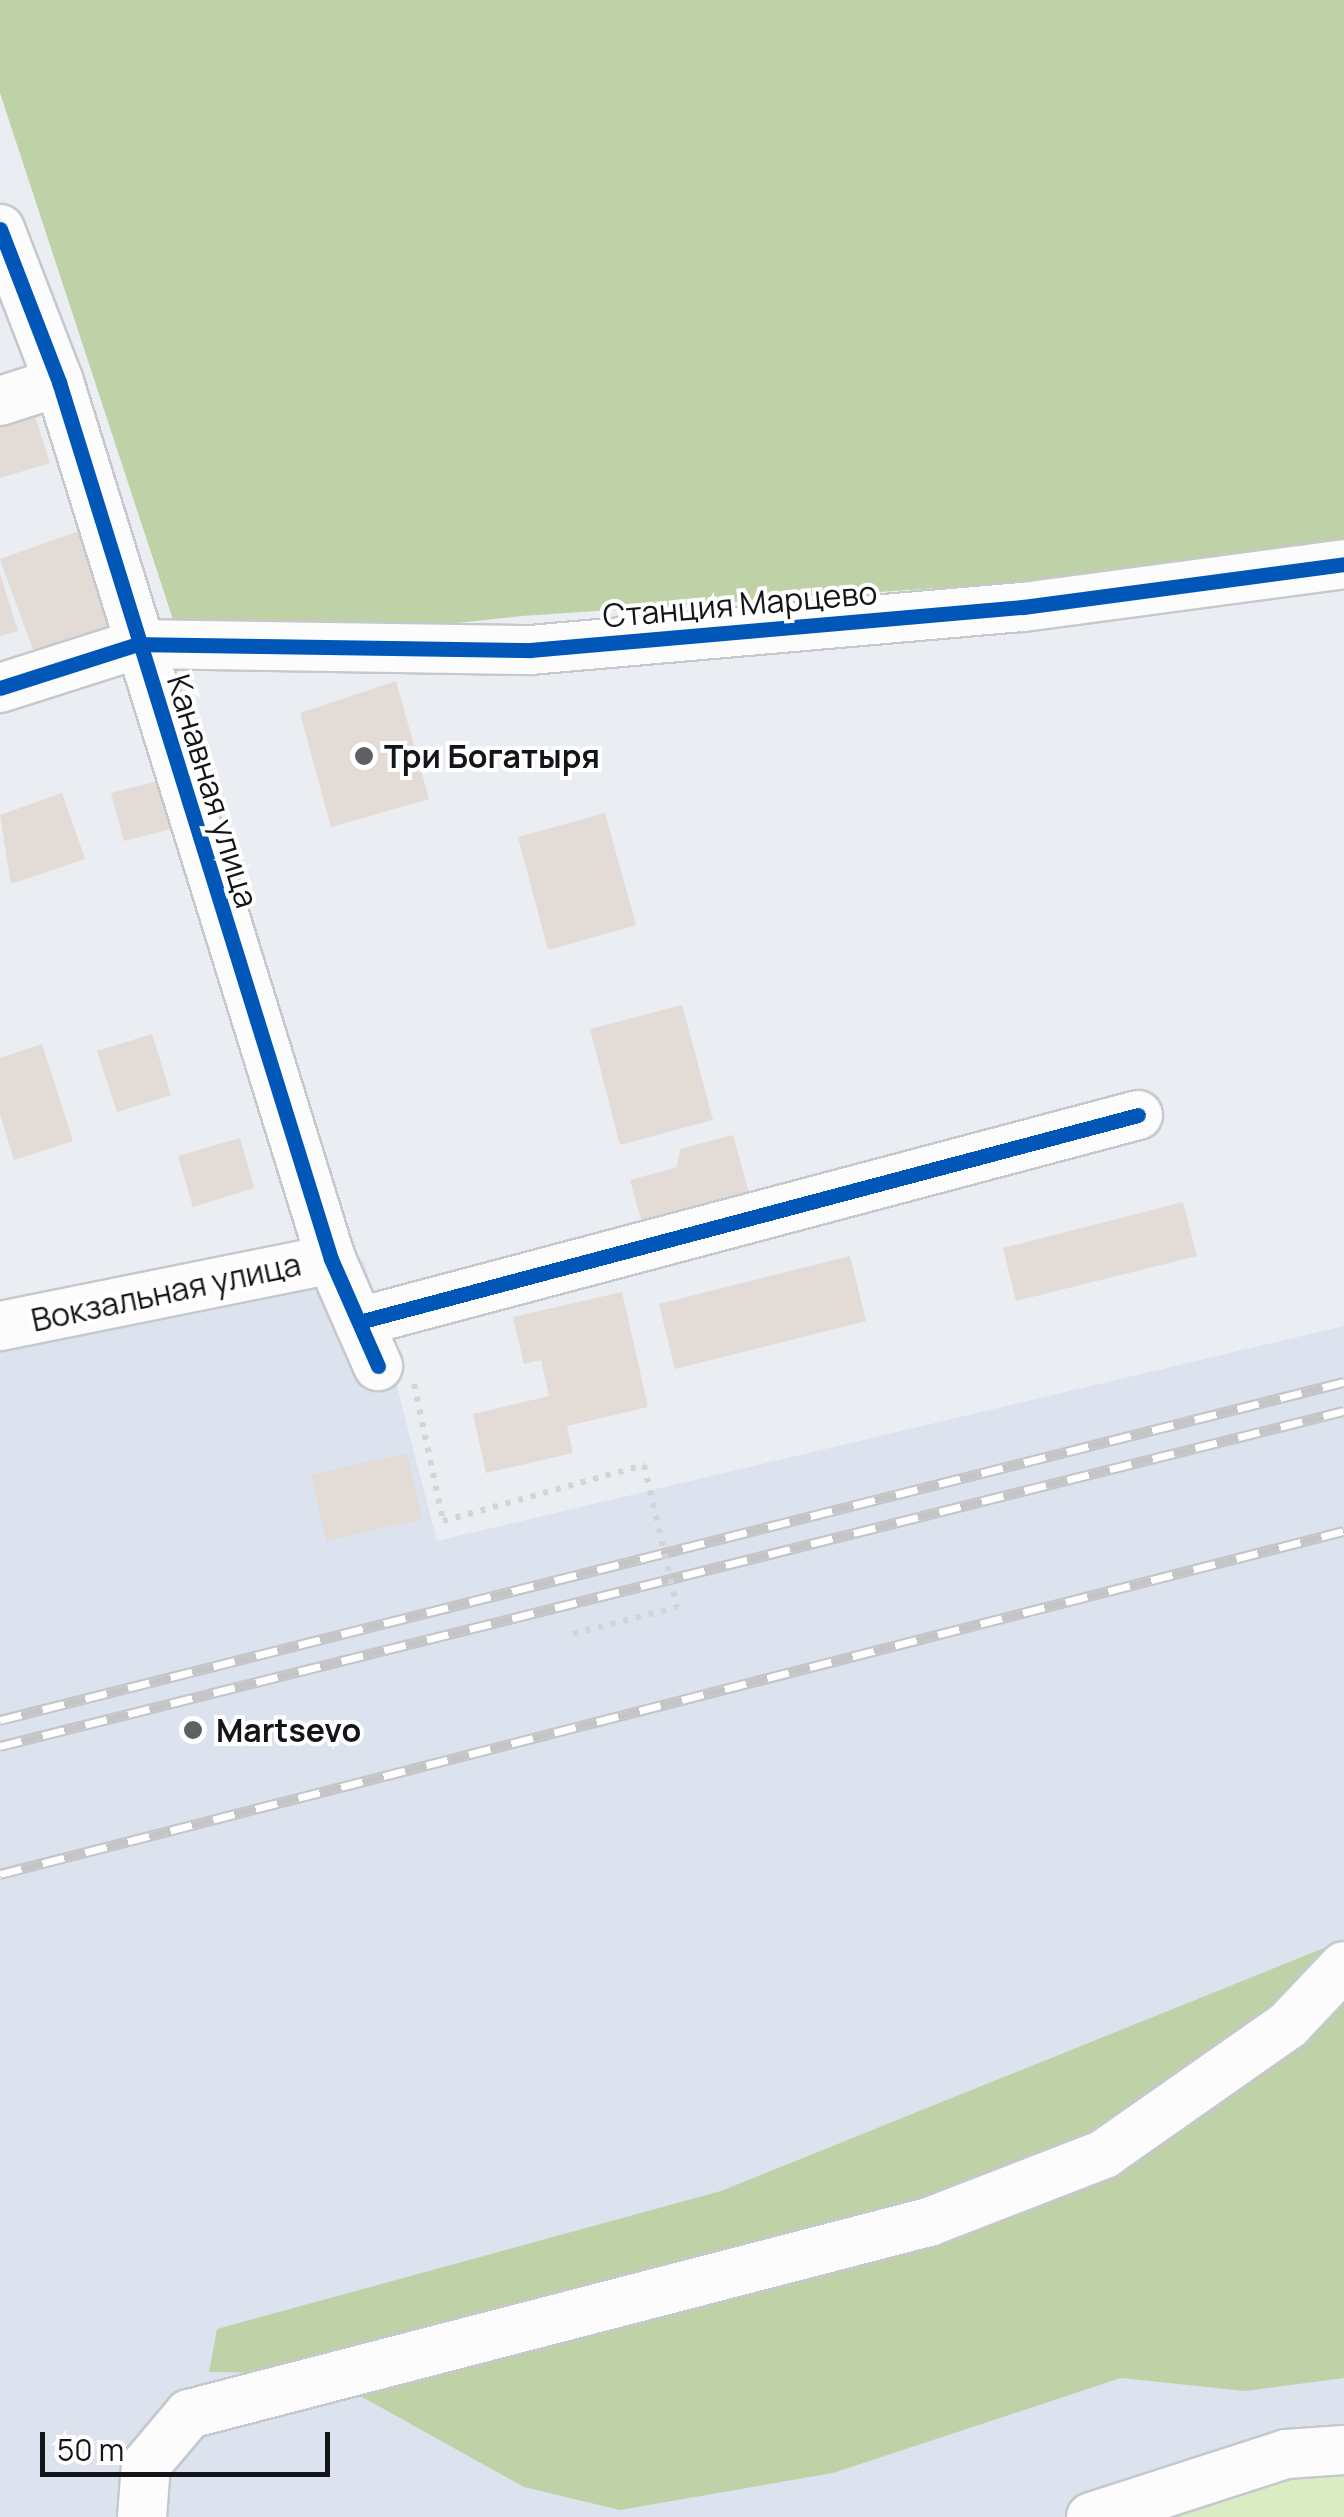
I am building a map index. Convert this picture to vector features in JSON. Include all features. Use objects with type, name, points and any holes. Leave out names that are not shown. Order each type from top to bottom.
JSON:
[{"type":"street","name":"Канавная улица","points":[[0,229],[59,382],[332,1258],[378,1366]]},
{"type":"street","points":[[0,402],[59,382]]},
{"type":"street","name":"Станция Марцево","points":[[0,688],[138,644],[530,650],[1023,607],[1344,564]]},
{"type":"street","points":[[359,1322],[1138,1116]]},
{"type":"street","name":"Вокзальная улица","points":[[0,1326],[332,1258]]},
{"type":"street","points":[[142,2517],[146,2465],[189,2414],[929,2222],[1104,2154],[1288,2024],[1344,1966]]},
{"type":"street","points":[[1092,2517],[1286,2454],[1344,2450]]},
{"type":"path","points":[[378,1366],[411,1370],[443,1521],[644,1465],[677,1607],[573,1634]]},
{"type":"shaded area","points":[[364,1260],[437,1541],[1344,1326],[1344,2442],[1098,2517],[0,2517],[0,1350]]},
{"type":"green space","points":[[0,0],[1344,0],[1344,542],[1028,582],[522,616],[184,653],[0,93]]},
{"type":"green space","points":[[1344,1940],[1344,2378],[1245,2391],[1121,2378],[833,2473],[620,2510],[524,2487],[319,2373],[209,2372],[217,2329],[721,2191]]},
{"type":"green space","points":[[1344,2456],[1344,2517],[1129,2517]]},
{"type":"building","points":[[31,404],[50,463],[0,478],[0,414]]},
{"type":"building","points":[[79,531],[116,635],[38,664],[0,559]]},
{"type":"building","points":[[0,574],[18,631],[0,636]]},
{"type":"building","name":"Три Богатыря","points":[[396,681],[429,799],[331,827],[300,713]]},
{"type":"building","points":[[166,779],[179,827],[124,841],[111,793]]},
{"type":"building","points":[[62,793],[85,859],[11,884],[0,815]]},
{"type":"building","points":[[605,813],[636,925],[548,950],[518,837]]},
{"type":"building","points":[[682,1005],[713,1120],[620,1145],[590,1029]]},
{"type":"building","points":[[152,1034],[171,1095],[117,1112],[97,1051]]},
{"type":"building","points":[[42,1044],[73,1141],[14,1160],[0,1114],[0,1058]]},
{"type":"building","points":[[733,1135],[752,1204],[645,1234],[630,1180],[677,1167],[680,1149]]},
{"type":"building","points":[[240,1138],[254,1188],[193,1207],[178,1156]]},
{"type":"building","points":[[1183,1202],[1197,1256],[1016,1301],[1003,1248]]},
{"type":"building","points":[[850,1256],[866,1321],[675,1369],[659,1304]]},
{"type":"building","points":[[622,1292],[648,1407],[567,1426],[573,1453],[486,1473],[473,1414],[549,1396],[541,1360],[524,1364],[513,1317]]},
{"type":"building","points":[[407,1453],[422,1519],[327,1541],[311,1475]]},
{"type":"railway","points":[[0,1720],[1344,1382]]},
{"type":"railway","points":[[0,1746],[1344,1411]]},
{"type":"railway","points":[[0,1874],[1344,1531]]},
{"type":"cycle path","points":[[0,229],[59,382],[331,1259],[378,1366]]},
{"type":"cycle path","points":[[0,688],[138,644],[530,650],[1023,607],[1344,564]]},
{"type":"cycle path","points":[[359,1322],[1138,1115]]},
{"type":"place","name":"Три Богатыря","points":[[364,756]]},
{"type":"place","name":"Martsevo","points":[[193,1730]]}]
